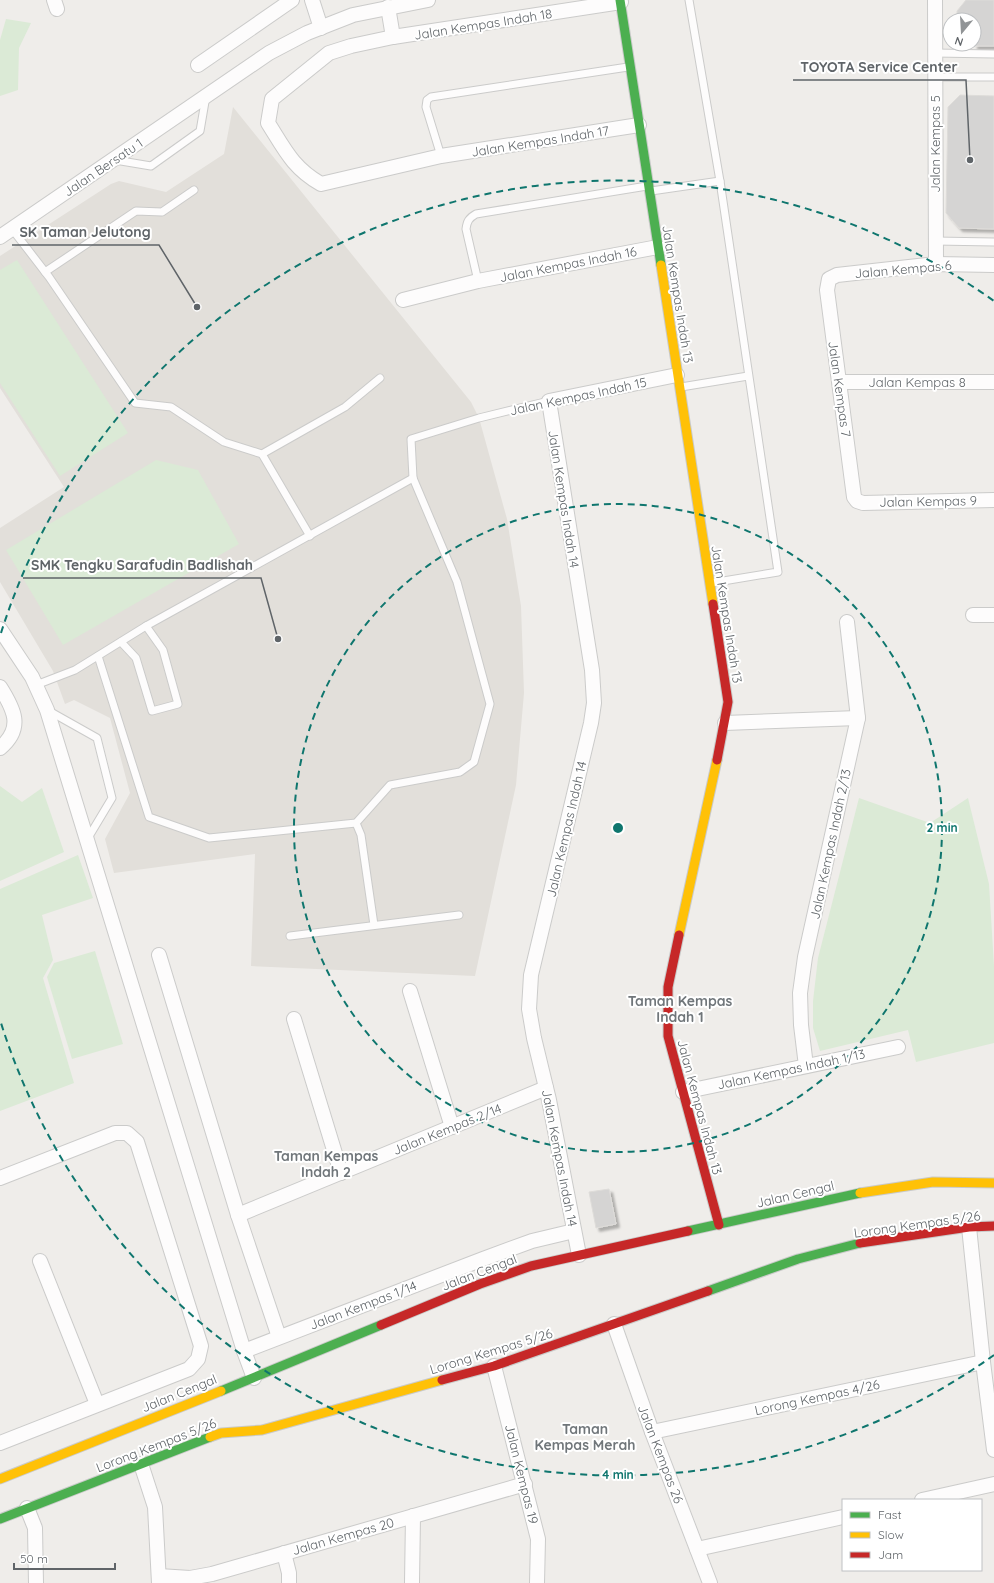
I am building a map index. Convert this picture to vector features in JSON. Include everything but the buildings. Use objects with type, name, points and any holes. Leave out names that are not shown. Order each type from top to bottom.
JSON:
[{"type":"street","points":[[198,64],[292,0]]},
{"type":"street","points":[[312,0],[321,28]]},
{"type":"street","name":"Jalan Bersatu 1","points":[[0,237],[269,53],[307,33],[353,15],[428,0]]},
{"type":"street","name":"Jalan Kempas 5","points":[[935,0],[936,264]]},
{"type":"street","name":"Jalan Kempas Indah 18","points":[[442,156],[321,184],[305,175],[292,160],[268,123],[272,99],[329,53],[393,38],[620,1]]},
{"type":"street","name":"Jalan Kempas Indah 13","points":[[620,1],[728,702],[725,723],[668,987],[668,1036],[719,1225]]},
{"type":"street","points":[[388,7],[393,38]]},
{"type":"street","name":"Jalan Kempas Indah 17","points":[[442,156],[640,125]]},
{"type":"street","name":"Jalan Kempas Indah 16","points":[[403,300],[478,281],[658,247]]},
{"type":"street","name":"Jalan Kempas 6","points":[[837,274],[936,264],[994,265]]},
{"type":"street","name":"Jalan Kempas 7","points":[[837,274],[829,279],[827,290],[854,497],[857,501],[863,503]]},
{"type":"street","name":"Jalan Kempas Indah 15","points":[[549,401],[678,381]]},
{"type":"street","name":"Jalan Kempas 8","points":[[840,382],[994,382]]},
{"type":"street","name":"Jalan Kempas Indah 14","points":[[549,401],[592,670],[594,703],[591,723],[531,975],[530,1009],[534,1038],[546,1088],[579,1255]]},
{"type":"street","name":"Jalan Kempas 9","points":[[863,503],[994,500]]},
{"type":"street","points":[[973,615],[994,614]]},
{"type":"street","name":"Jalan Kempas Indah 2/13","points":[[806,1066],[801,1025],[800,993],[804,964],[858,718],[847,622]]},
{"type":"street","points":[[0,629],[36,685],[47,710],[88,838],[151,1053],[244,1351],[254,1378]]},
{"type":"street","points":[[0,687],[12,707],[14,725],[12,736],[0,748]]},
{"type":"street","points":[[725,723],[858,718]]},
{"type":"street","points":[[159,955],[238,1215],[279,1337]]},
{"type":"street","points":[[410,992],[452,1127]]},
{"type":"street","points":[[294,1019],[341,1173]]},
{"type":"street","name":"Jalan Kempas Indah 1/13","points":[[683,1092],[898,1047]]},
{"type":"street","name":"Jalan Kempas 2/14","points":[[238,1215],[546,1088]]},
{"type":"street","points":[[0,1178],[115,1133],[127,1133],[136,1142],[201,1346],[198,1359],[188,1369],[0,1443]]},
{"type":"street","name":"Jalan Cengal","points":[[0,1480],[254,1378],[480,1284],[531,1266],[862,1192],[902,1185],[957,1182],[994,1183]]},
{"type":"street","name":"Lorong Kempas 5/26","points":[[1,1515],[27,1508],[221,1432],[262,1430],[494,1366],[798,1259],[874,1240],[969,1227],[994,1226]]},
{"type":"street","points":[[969,1227],[994,1450]]},
{"type":"street","name":"Jalan Kempas 1/14","points":[[244,1351],[483,1258],[532,1241],[574,1231]]},
{"type":"street","points":[[40,1260],[97,1404]]},
{"type":"street","name":"Jalan Kempas 26","points":[[614,1324],[652,1432],[710,1583]]},
{"type":"street","name":"Lorong Kempas 4/26","points":[[652,1432],[983,1362]]},
{"type":"street","name":"Jalan Kempas 19","points":[[494,1366],[538,1539],[537,1583]]},
{"type":"street","points":[[141,1464],[155,1507],[159,1580]]},
{"type":"street","name":"Jalan Kempas 20","points":[[159,1580],[190,1578],[212,1574],[525,1484]]},
{"type":"street","points":[[926,1499],[994,1484]]},
{"type":"street","points":[[27,1508],[35,1528],[36,1583]]},
{"type":"street","points":[[412,1583],[413,1516]]},
{"type":"street","points":[[697,1549],[842,1517]]},
{"type":"street","points":[[284,1553],[289,1573],[289,1583]]},
{"type":"lane","points":[[690,0],[720,181],[778,572],[709,583]]},
{"type":"lane","points":[[935,53],[994,54]]},
{"type":"lane","points":[[442,156],[426,107],[427,100],[431,96],[631,67]]},
{"type":"lane","points":[[935,77],[994,77]]},
{"type":"lane","points":[[114,159],[151,166],[200,131],[206,96]]},
{"type":"lane","points":[[478,281],[466,229],[467,222],[470,217],[476,214],[649,189],[720,181]]},
{"type":"lane","points":[[45,272],[136,211],[162,212],[194,190]]},
{"type":"lane","points":[[12,229],[45,272],[135,403],[171,407],[224,442],[262,454],[310,536]]},
{"type":"lane","points":[[936,241],[994,242]]},
{"type":"lane","points":[[678,381],[748,376]]},
{"type":"lane","points":[[262,454],[344,407],[380,378]]},
{"type":"lane","name":"Jalan Kempas Indah 15","points":[[413,478],[411,439],[479,418],[549,401]]},
{"type":"lane","points":[[36,685],[75,670],[146,626],[413,478],[456,582],[490,704],[474,762],[460,772],[390,785],[356,823],[209,838],[149,817],[98,656]]},
{"type":"lane","points":[[121,642],[136,658],[152,710],[178,704],[163,650],[146,626]]},
{"type":"lane","points":[[47,710],[97,738],[112,798],[88,838]]},
{"type":"lane","points":[[356,823],[361,835],[374,925]]},
{"type":"lane","points":[[290,936],[459,915]]},
{"type":"shaded area","points":[[233,107],[471,402],[479,418],[507,519],[521,606],[524,693],[516,785],[475,976],[251,966],[255,854],[114,873],[105,839],[130,793],[110,718],[74,700],[65,704],[53,671],[0,582],[0,528],[64,487],[0,388],[0,256],[111,184],[119,181],[166,192],[224,154]]},
{"type":"green space","points":[[6,19],[31,23],[19,48],[18,90],[0,96],[0,40]]},
{"type":"green space","points":[[17,260],[128,433],[60,476],[0,383],[0,270]]},
{"type":"green space","points":[[156,460],[198,470],[239,544],[63,645],[6,550]]},
{"type":"green space","points":[[0,786],[22,802],[42,788],[64,852],[0,881]]},
{"type":"green space","points":[[859,798],[930,823],[968,798],[989,884],[994,966],[994,1043],[916,1062],[908,1030],[820,1051],[813,1028],[813,1001],[818,958]]},
{"type":"green space","points":[[78,855],[93,898],[42,915],[53,960],[43,978],[74,1083],[0,1111],[0,889]]},
{"type":"green space","points":[[95,951],[123,1044],[72,1059],[47,977],[54,963]]},
{"type":"traffic: fast","points":[[620,0],[661,265]]},
{"type":"traffic: fast","points":[[688,1231],[860,1193]]},
{"type":"traffic: fast","points":[[708,1291],[798,1259],[860,1243]]},
{"type":"traffic: fast","points":[[221,1391],[381,1325]]},
{"type":"traffic: fast","points":[[0,1519],[210,1437]]},
{"type":"traffic: slow","points":[[661,265],[713,604]]},
{"type":"traffic: slow","points":[[679,935],[717,760]]},
{"type":"traffic: slow","points":[[860,1193],[933,1182],[994,1183]]},
{"type":"traffic: slow","points":[[210,1437],[221,1433],[262,1430],[442,1380]]},
{"type":"traffic: slow","points":[[0,1479],[221,1391]]},
{"type":"traffic: jam","points":[[713,604],[728,702],[717,760]]},
{"type":"traffic: jam","points":[[679,935],[668,987],[668,1036],[719,1225]]},
{"type":"traffic: jam","points":[[860,1243],[969,1227],[994,1226]]},
{"type":"traffic: jam","points":[[381,1325],[480,1284],[531,1266],[688,1231]]},
{"type":"traffic: jam","points":[[442,1380],[494,1366],[708,1291]]},
{"type":"place","name":"TOYOTA Service Center","points":[[970,160]]},
{"type":"place","name":"SK Taman Jelutong","points":[[197,307]]},
{"type":"place","name":"SMK Tengku Sarafudin Badlishah","points":[[278,639]]},
{"type":"district","name":"Taman Kempas Indah 1","points":[[680,1010]]},
{"type":"district","name":"Taman Kempas Indah 2","points":[[326,1164]]},
{"type":"district","name":"Taman Kempas Merah","points":[[585,1438]]}]
